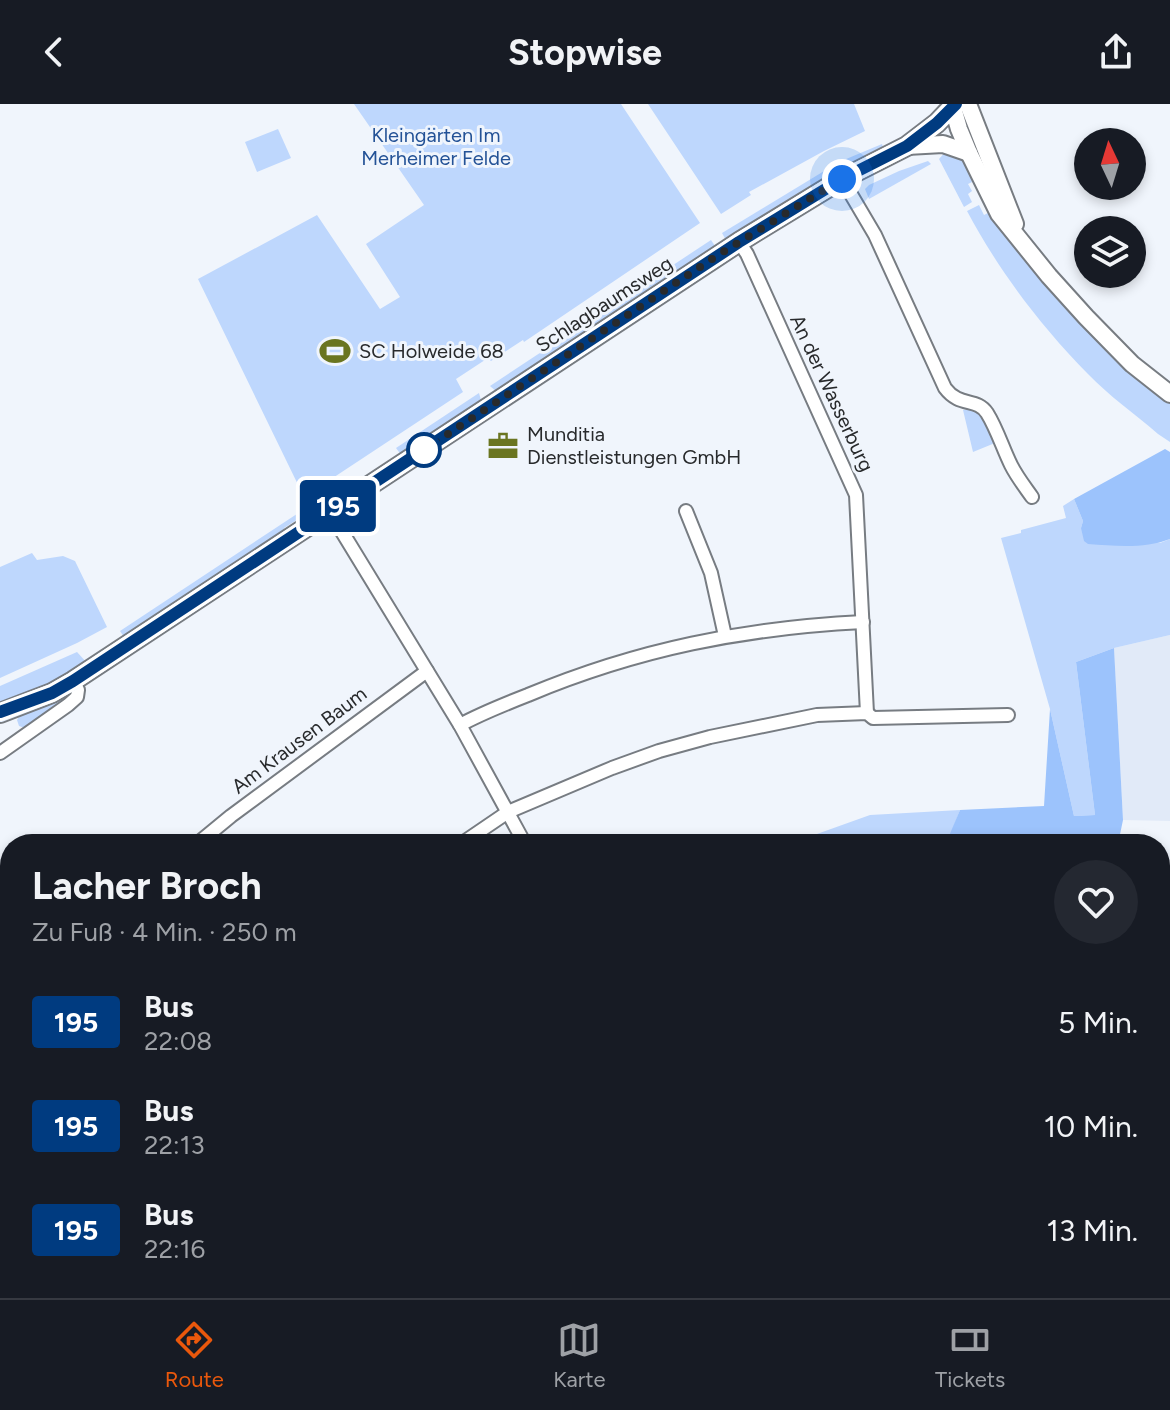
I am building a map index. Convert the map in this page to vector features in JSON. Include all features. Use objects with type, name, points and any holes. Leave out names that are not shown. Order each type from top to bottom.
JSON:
[{"type":"main road","name":"Schlagbaumsweg","points":[[0,713],[52,693],[73,681],[739,242],[842,179],[907,146],[957,105]]},
{"type":"street","points":[[957,105],[959,129],[999,214],[1049,276],[1122,355],[1170,394]]},
{"type":"street","points":[[957,105],[971,116],[1021,241]]},
{"type":"street","points":[[907,146],[943,144],[969,153]]},
{"type":"street","points":[[842,179],[875,235],[945,388],[952,397],[974,403],[985,411],[1013,470],[1032,497]]},
{"type":"street","name":"An der Wasserburg","points":[[739,242],[854,489],[858,509],[867,713]]},
{"type":"street","points":[[686,511],[711,573],[725,636]]},
{"type":"street","points":[[330,512],[460,725],[520,834]]},
{"type":"street","points":[[460,725],[594,669],[663,649],[725,636],[807,625],[863,622]]},
{"type":"street","name":"Am Krausen Baum","points":[[209,834],[427,671]]},
{"type":"street","points":[[0,753],[77,697],[78,690],[73,681]]},
{"type":"street","points":[[476,834],[508,812],[612,768],[699,739],[817,715],[867,713],[873,718],[1008,715]]},
{"type":"shaded area","points":[[1165,449],[1170,452],[1170,539],[1130,546],[1088,544],[1084,541],[1083,521],[1074,499]]},
{"type":"shaded area","points":[[1170,635],[1170,821],[1123,820],[1114,648]]},
{"type":"shaded area","points":[[1114,648],[1123,820],[1120,834],[950,834],[960,810],[1044,806],[1050,709],[1074,816],[1095,815],[1076,662]]},
{"type":"green space","name":"Kleingärten Im Merheimer Felde","points":[[354,104],[621,104],[700,223],[524,342],[491,361],[488,358],[456,379],[463,392],[304,497],[198,279],[317,215],[380,309],[400,297],[366,244],[424,205]]},
{"type":"green space","points":[[648,104],[854,104],[865,131],[749,192],[751,195],[721,214]]},
{"type":"green space","points":[[278,129],[291,158],[257,172],[245,142]]},
{"type":"green space","points":[[882,144],[883,147],[727,242],[722,233],[839,162]]},
{"type":"green space","points":[[947,150],[962,158],[969,170],[972,182],[968,184],[972,191],[968,194],[972,202],[964,207],[939,159]]},
{"type":"green space","points":[[928,161],[931,164],[869,199],[865,189],[869,185]]},
{"type":"green space","points":[[979,205],[984,215],[988,213],[996,225],[1013,239],[1131,370],[1170,402],[1170,442],[1096,382],[1037,317],[993,255],[967,211]]},
{"type":"green space","points":[[711,240],[717,249],[498,393],[490,386]]},
{"type":"green space","points":[[479,393],[482,404],[402,456],[396,448]]},
{"type":"green space","points":[[968,409],[982,417],[995,443],[973,452],[963,410]]},
{"type":"green space","points":[[1074,499],[1083,521],[1081,528],[1160,543],[1170,539],[1170,635],[1114,648],[1076,662],[1095,815],[1074,816],[1050,709],[1001,538],[1066,518],[1063,506]]},
{"type":"green space","points":[[312,504],[314,509],[284,528],[286,533],[124,637],[120,631]]},
{"type":"green space","points":[[32,553],[37,560],[63,556],[75,561],[107,627],[0,678],[0,567]]},
{"type":"green space","points":[[77,652],[87,663],[65,679],[0,705],[0,686]]},
{"type":"green space","points":[[61,696],[64,700],[25,728],[19,726],[17,720],[20,714]]},
{"type":"green space","points":[[960,810],[951,834],[817,834],[870,815]]},
{"type":"bus line","name":"195","points":[[0,712],[52,693],[73,681],[739,242],[842,179],[907,146],[956,104]]},
{"type":"place","name":"SC Holweide 68","points":[[335,351]]},
{"type":"place","name":"Munditia Dienstleistungen GmbH","points":[[503,446]]},
{"type":"route","points":[[424,450],[718,255],[842,179]]}]
